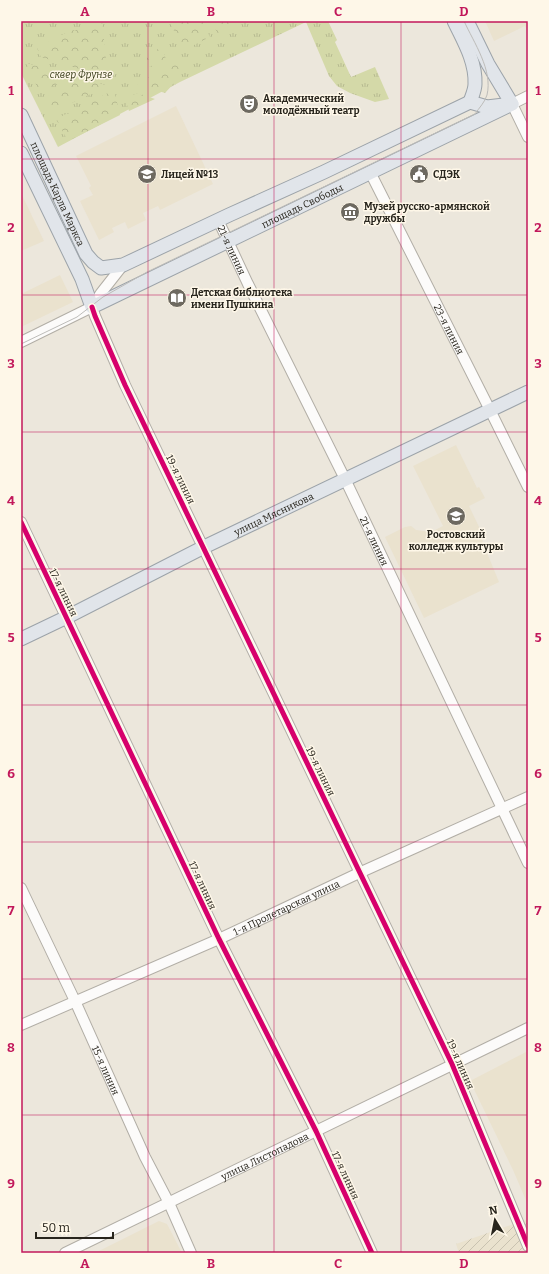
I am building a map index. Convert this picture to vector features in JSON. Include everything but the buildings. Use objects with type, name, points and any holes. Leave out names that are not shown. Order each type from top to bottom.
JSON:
[{"type":"main road","points":[[454,21],[469,52],[475,73],[475,85],[470,102],[487,107],[512,104],[488,64],[467,21]]},
{"type":"main road","name":"площадь Свободы","points":[[101,268],[123,265],[324,172],[470,102]]},
{"type":"main road","name":"площадь Свободы","points":[[92,307],[512,104]]},
{"type":"main road","name":"площадь Карла Маркса","points":[[21,115],[86,254],[101,268]]},
{"type":"main road","name":"площадь Карла Маркса","points":[[21,153],[82,279],[92,307]]},
{"type":"main road","name":"улица Мясникова","points":[[21,639],[204,547],[528,392]]},
{"type":"street","points":[[528,96],[512,104],[528,137]]},
{"type":"street","name":"23-я линия","points":[[370,172],[528,487]]},
{"type":"street","name":"21-я линия","points":[[218,220],[345,480],[528,863]]},
{"type":"street","points":[[21,342],[92,307],[123,265]]},
{"type":"street","name":"19-я линия","points":[[92,307],[125,384],[452,1064],[528,1246]]},
{"type":"street","name":"17-я линия","points":[[21,522],[218,939],[316,1130],[372,1253]]},
{"type":"street","name":"1-я Пролетарская улица","points":[[21,1025],[218,939],[359,873],[528,797]]},
{"type":"street","name":"15-я линия","points":[[21,888],[75,1001],[145,1157],[169,1203],[191,1253]]},
{"type":"street","name":"улица Листопадова","points":[[65,1253],[528,1028]]},
{"type":"shaded area","points":[[485,21],[528,21],[528,33],[525,26],[494,41]]},
{"type":"shaded area","name":"Лицей №13","points":[[176,106],[213,184],[160,210],[158,206],[143,213],[146,220],[128,229],[125,222],[112,228],[114,232],[99,240],[80,201],[93,195],[89,188],[91,186],[76,156]]},
{"type":"shaded area","points":[[21,193],[44,241],[21,251]]},
{"type":"shaded area","points":[[60,275],[73,302],[21,327],[21,294]]},
{"type":"shaded area","points":[[456,445],[477,488],[479,487],[485,498],[469,506],[481,531],[483,543],[499,582],[424,618],[385,537],[405,527],[411,526],[416,530],[431,532],[443,526],[413,466]]},
{"type":"shaded area","points":[[528,1051],[528,1205],[513,1170],[470,1081]]},
{"type":"shaded area","points":[[528,1219],[528,1253],[459,1253],[456,1244]]},
{"type":"shaded area","points":[[159,1221],[167,1224],[182,1253],[95,1253]]},
{"type":"green space","name":"сквер Фрунзе","points":[[21,21],[328,21],[337,40],[335,42],[351,77],[375,67],[389,99],[375,102],[350,93],[337,86],[329,76],[306,22],[180,82],[58,147],[21,73]]},
{"type":"green space","points":[[95,21],[102,21],[108,78],[41,57],[37,48],[73,29],[74,31]]},
{"type":"green space","points":[[169,21],[202,21],[210,37],[184,50]]},
{"type":"green space","points":[[211,21],[228,21],[237,24],[218,34]]},
{"type":"green space","points":[[159,47],[163,51],[166,59],[143,70],[140,62],[155,53]]},
{"type":"green space","points":[[176,60],[181,70],[184,70],[165,93],[137,84],[148,78],[148,75]]},
{"type":"green space","points":[[26,63],[73,76],[40,93]]},
{"type":"green space","points":[[82,78],[108,86],[50,113],[43,99]]},
{"type":"green space","points":[[114,90],[120,115],[68,141],[56,119]]},
{"type":"green space","points":[[137,93],[155,99],[129,111],[125,99]]},
{"type":"tram line","points":[[21,344],[77,317],[103,297],[147,272],[475,114],[487,95],[487,76],[482,57],[464,21]]},
{"type":"cycle path","points":[[92,307],[125,385],[452,1064],[528,1246]]},
{"type":"cycle path","points":[[21,522],[219,939],[316,1131],[372,1253]]},
{"type":"place","name":"Академический молодёжный театр","points":[[249,104]]},
{"type":"place","name":"Лицей №13","points":[[147,174]]},
{"type":"place","name":"СДЭК","points":[[419,174]]},
{"type":"place","name":"Музей русско-армянской дружбы","points":[[350,212]]},
{"type":"place","name":"Детская библиотека имени Пушкина","points":[[177,298]]},
{"type":"place","name":"Ростовский колледж культуры","points":[[456,516]]}]
